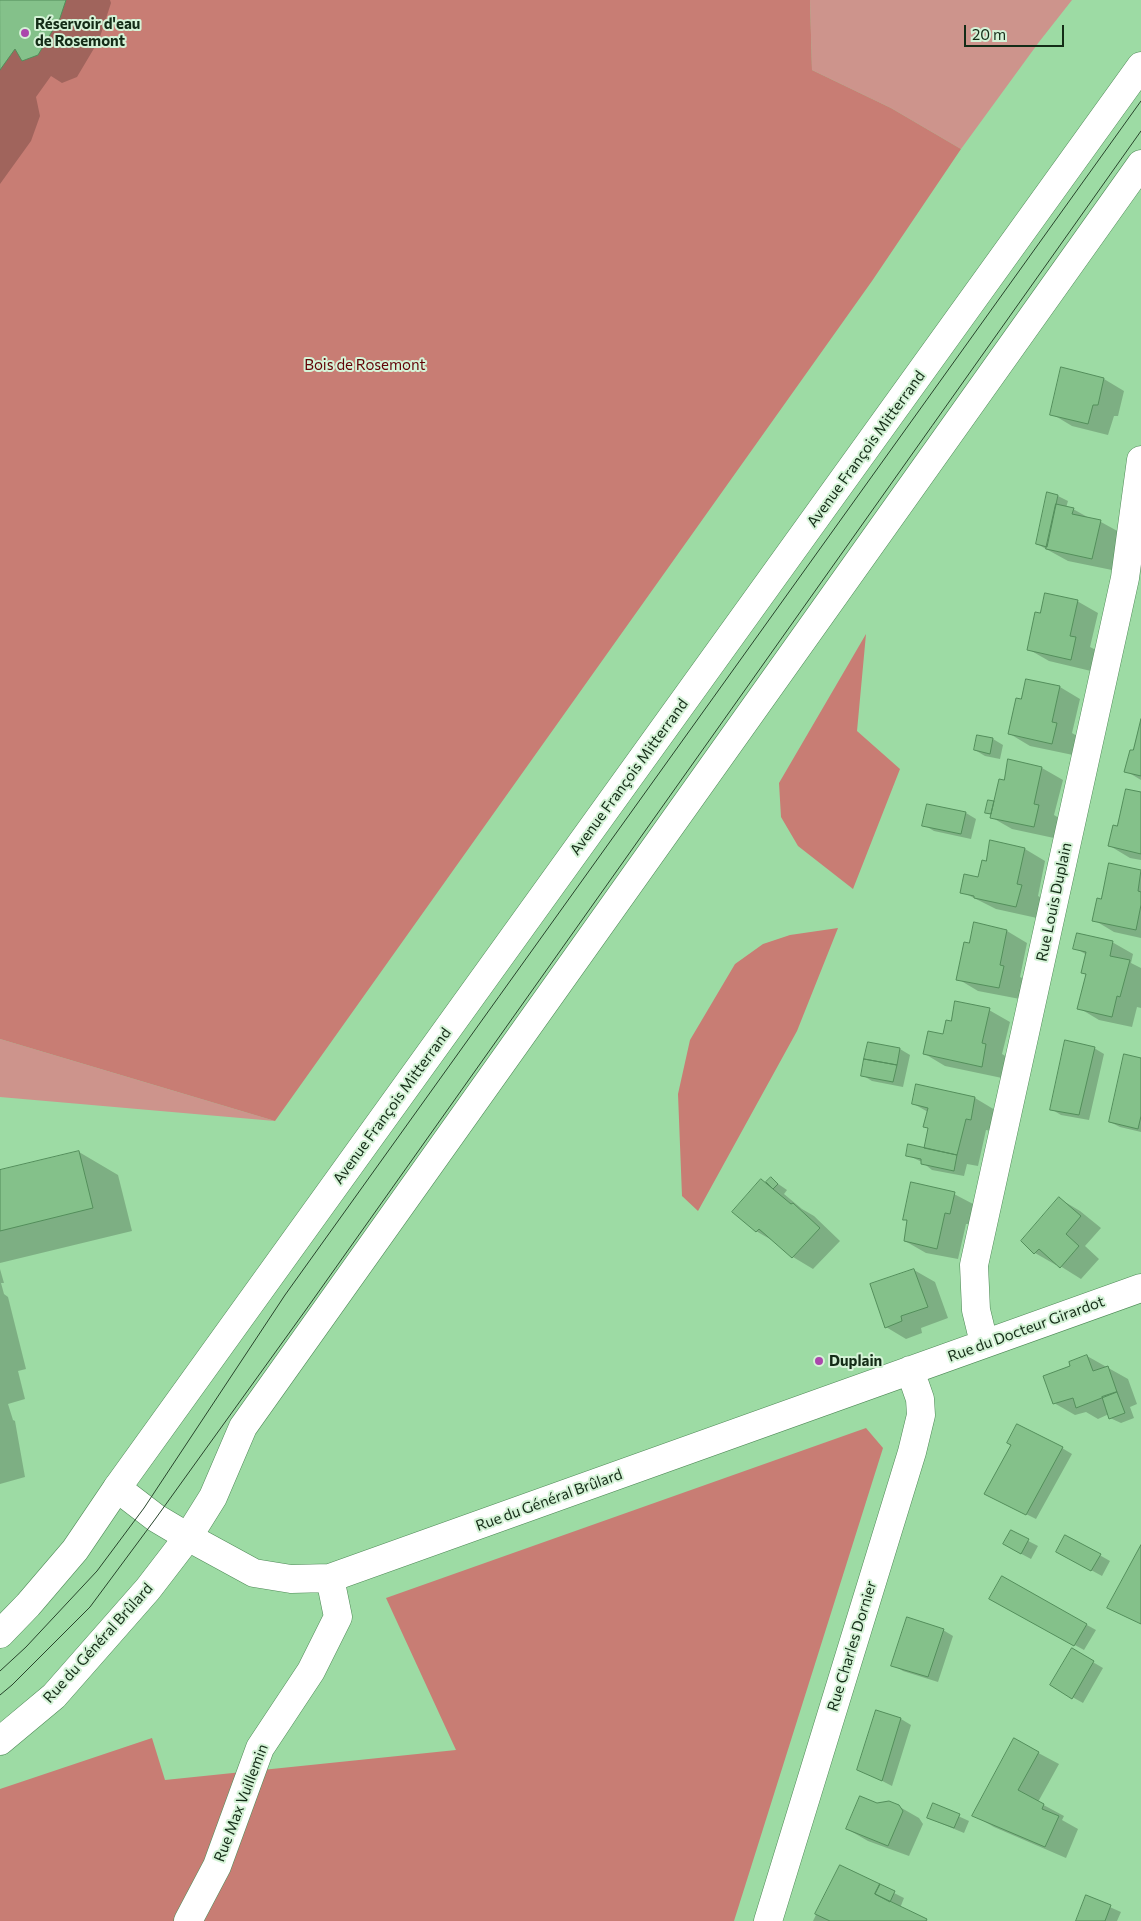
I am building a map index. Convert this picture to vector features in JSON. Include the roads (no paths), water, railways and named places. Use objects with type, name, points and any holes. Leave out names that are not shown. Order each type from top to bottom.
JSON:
[{"type":"main road","name":"Avenue François Mitterrand","points":[[117,1488],[1141,66]]},
{"type":"main road","points":[[188,1537],[213,1497],[243,1427],[1141,164]]},
{"type":"main road","name":"Rue Louis Duplain","points":[[984,1343],[976,1310],[974,1265],[1125,578],[1139,490],[1141,460]]},
{"type":"main road","name":"Rue du Docteur Girardot","points":[[910,1370],[1141,1288]]},
{"type":"main road","name":"Rue du Général Brûlard","points":[[117,1488],[156,1518],[254,1573],[291,1579],[330,1578],[910,1370]]},
{"type":"main road","name":"Rue Charles Dornier","points":[[768,1921],[912,1452],[921,1415],[920,1399],[910,1370]]},
{"type":"main road","points":[[0,1634],[28,1606],[75,1550],[117,1488]]},
{"type":"main road","name":"Rue du Général Brûlard","points":[[0,1741],[54,1696],[148,1589],[188,1537]]},
{"type":"main road","name":"Rue Max Vuillemin","points":[[188,1921],[217,1866],[260,1748],[310,1671],[338,1617],[330,1578]]},
{"type":"tram line","points":[[0,1671],[26,1647],[97,1571],[144,1508],[285,1295],[1141,101]]},
{"type":"tram line","points":[[0,1695],[90,1607],[156,1518],[305,1311],[1141,131]]},
{"type":"place","name":"Réservoir d'eau de Rosemont","points":[[25,33]]},
{"type":"place","name":"Duplain","points":[[819,1361]]},
{"type":"park label","name":"Bois de Rosemont","points":[[365,365]]}]
